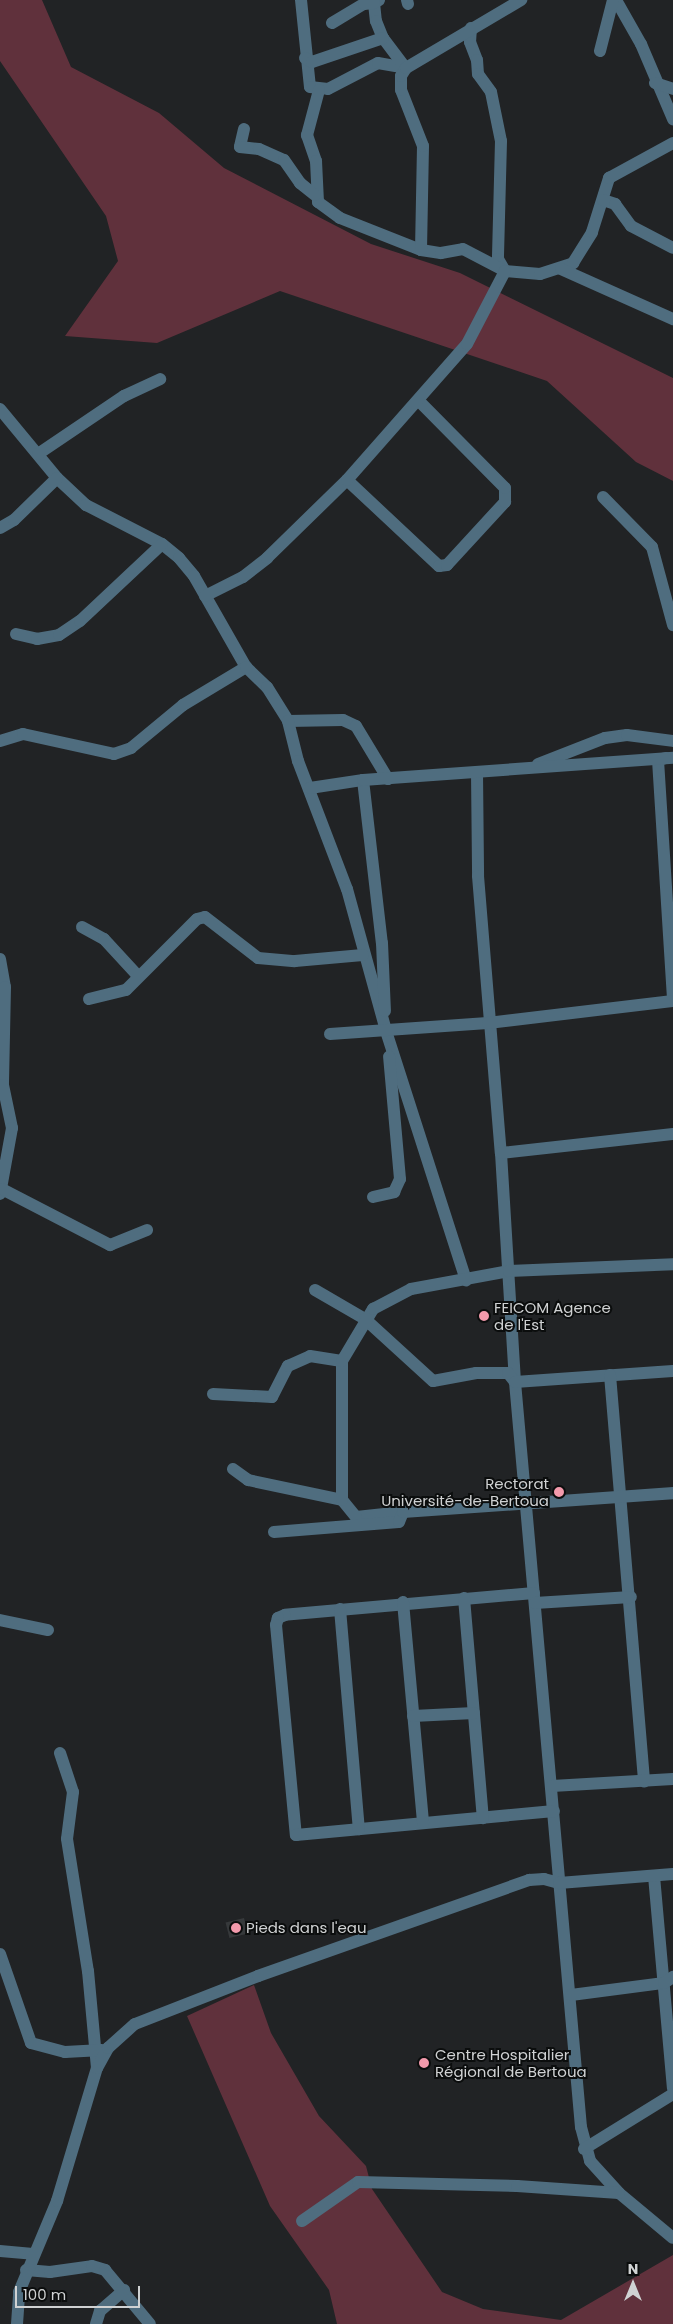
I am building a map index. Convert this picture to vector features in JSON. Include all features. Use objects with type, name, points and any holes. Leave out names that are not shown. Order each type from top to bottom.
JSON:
[{"type":"street","points":[[301,0],[305,58],[310,87],[319,90],[378,63],[406,68],[521,0]]},
{"type":"street","points":[[600,51],[614,0]]},
{"type":"street","points":[[614,0],[640,44],[655,83],[673,119]]},
{"type":"street","points":[[332,23],[364,4],[377,2],[376,21],[383,38],[406,68]]},
{"type":"street","points":[[471,28],[470,42],[477,60],[478,74],[491,92],[501,142],[498,259],[505,271]]},
{"type":"street","points":[[305,58],[312,62],[383,38]]},
{"type":"street","points":[[406,68],[400,90],[423,146],[421,250]]},
{"type":"street","points":[[655,83],[673,89]]},
{"type":"street","points":[[315,195],[316,160],[307,134],[319,90]]},
{"type":"street","points":[[244,129],[240,147],[259,149],[284,160],[300,183],[340,218],[421,250],[440,253],[464,249],[505,271],[540,274],[562,269],[573,263],[587,243],[609,178],[616,172],[673,143]]},
{"type":"street","points":[[603,200],[615,204],[631,226],[673,248]]},
{"type":"street","points":[[562,269],[672,316]]},
{"type":"street","points":[[205,596],[243,577],[267,558],[347,480],[419,401],[444,365],[467,344],[505,271]]},
{"type":"street","points":[[38,454],[59,436],[160,379]]},
{"type":"street","points":[[347,480],[438,566],[447,566],[499,509],[505,502],[505,488],[419,401]]},
{"type":"street","points":[[0,409],[57,478],[102,515],[162,544],[194,576],[246,667],[280,704],[288,721],[310,788],[347,888],[363,955],[386,1031],[466,1280]]},
{"type":"street","points":[[0,528],[14,520],[57,478]]},
{"type":"street","points":[[602,497],[652,547],[673,625]]},
{"type":"street","points":[[16,634],[36,639],[59,635],[80,621],[162,544]]},
{"type":"street","points":[[0,741],[23,734],[114,754],[131,748],[183,705],[246,667]]},
{"type":"street","points":[[280,704],[312,720]]},
{"type":"street","points":[[288,721],[343,720],[356,726],[388,778]]},
{"type":"street","points":[[477,773],[534,765],[605,738],[627,735],[673,741]]},
{"type":"street","points":[[310,788],[363,780],[658,760],[673,757]]},
{"type":"street","points":[[330,1034],[488,1022],[673,1000],[658,760]]},
{"type":"street","points":[[477,773],[478,876],[488,1022],[502,1153],[515,1382],[584,2149],[590,2161],[619,2193],[673,2238]]},
{"type":"street","points":[[363,780],[382,943],[386,1031],[400,1179],[394,1192],[373,1197]]},
{"type":"street","points":[[89,999],[117,994],[197,919],[205,917],[258,958],[296,961],[363,955]]},
{"type":"street","points":[[82,927],[104,939],[138,976]]},
{"type":"street","points":[[0,959],[6,987],[3,1085],[12,1128],[1,1191],[110,1245],[147,1230]]},
{"type":"street","points":[[502,1153],[673,1134]]},
{"type":"street","points":[[342,1500],[342,1361],[365,1319],[373,1309],[411,1289],[509,1272],[673,1264]]},
{"type":"street","points":[[314,1290],[365,1319],[433,1381],[476,1373],[508,1373],[515,1382]]},
{"type":"street","points":[[213,1394],[272,1397],[288,1366],[310,1356],[342,1361]]},
{"type":"street","points":[[515,1382],[673,1371]]},
{"type":"street","points":[[610,1376],[623,1498],[644,1782]]},
{"type":"street","points":[[232,1469],[248,1480],[342,1500],[356,1517],[525,1502],[623,1498],[673,1493]]},
{"type":"street","points":[[274,1532],[399,1522],[403,1512]]},
{"type":"street","points":[[554,1811],[296,1835],[276,1625],[278,1618],[285,1615],[404,1602],[464,1598],[630,1598]]},
{"type":"street","points":[[464,1598],[483,1818]]},
{"type":"street","points":[[404,1602],[423,1823]]},
{"type":"street","points":[[340,1609],[359,1829]]},
{"type":"street","points":[[0,1620],[48,1630]]},
{"type":"street","points":[[413,1716],[474,1713]]},
{"type":"street","points":[[60,1752],[73,1792],[67,1839],[84,1937],[97,2068]]},
{"type":"street","points":[[552,1786],[673,1779]]},
{"type":"street","points":[[0,1954],[30,2043],[44,2049],[95,2051],[108,2048],[151,2016],[258,1976],[530,1880],[544,1879],[559,1883],[673,1874]]},
{"type":"street","points":[[654,1876],[668,1980],[673,2088]]},
{"type":"street","points":[[570,1995],[668,1980]]},
{"type":"street","points":[[17,2324],[19,2292],[26,2270],[57,2201],[97,2068],[108,2048]]},
{"type":"street","points":[[584,2149],[673,2094]]},
{"type":"street","points":[[302,2221],[358,2182],[517,2186],[619,2193]]},
{"type":"street","points":[[0,2251],[33,2254]]},
{"type":"street","points":[[26,2270],[92,2266],[105,2270],[124,2290],[150,2324]]},
{"type":"street","points":[[96,2324],[100,2311],[124,2290]]},
{"type":"shaded area","points":[[0,0],[42,0],[71,67],[159,113],[224,168],[371,244],[460,273],[673,378],[673,481],[636,462],[547,381],[280,291],[157,343],[65,336],[118,261],[106,216],[0,61]]},
{"type":"shaded area","points":[[254,1985],[271,2033],[319,2116],[366,2166],[372,2189],[442,2292],[483,2309],[561,2320],[673,2255],[673,2324],[337,2324],[329,2290],[270,2206],[187,2016]]},
{"type":"building","name":"Pieds dans l'eau","points":[[244,1918],[248,1934],[229,1938],[226,1923]]},
{"type":"place","name":"FEICOM Agence de l'Est","points":[[484,1316]]},
{"type":"place","name":"Rectorat Université-de-Bertoua","points":[[559,1492]]},
{"type":"place","name":"Pieds dans l'eau","points":[[236,1928]]},
{"type":"place","name":"Centre Hospitalier Régional de Bertoua","points":[[424,2063]]}]
